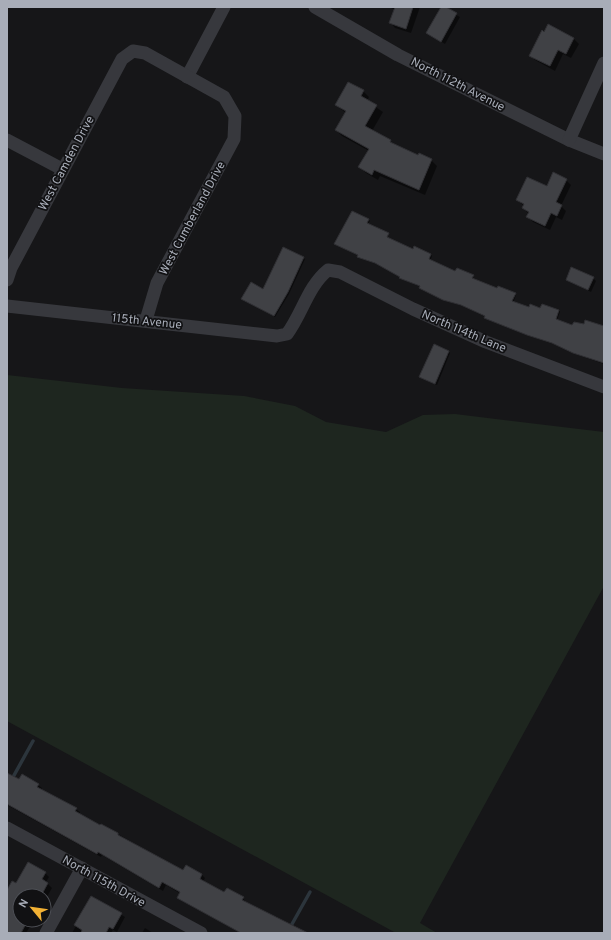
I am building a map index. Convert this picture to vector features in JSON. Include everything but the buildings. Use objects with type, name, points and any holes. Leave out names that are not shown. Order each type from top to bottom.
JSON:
[{"type":"street","points":[[187,77],[224,7]]},
{"type":"street","name":"North 112th Avenue","points":[[315,7],[331,11],[398,55],[569,140],[604,154]]},
{"type":"street","name":"West Camden Drive","points":[[7,280],[11,268],[62,169],[122,59],[133,51],[145,53],[187,77]]},
{"type":"street","points":[[569,140],[604,63]]},
{"type":"street","name":"West Cumberland Drive","points":[[146,320],[157,283],[234,139],[235,116],[224,97],[187,77]]},
{"type":"street","points":[[7,140],[62,169]]},
{"type":"street","name":"115th Avenue","points":[[7,306],[146,320],[277,336],[287,334],[296,322],[319,277],[328,270]]},
{"type":"street","name":"North 114th Lane","points":[[328,270],[340,272],[413,309],[486,342],[604,387]]},
{"type":"street","name":"North 115th Drive","points":[[7,828],[201,933]]},
{"type":"street","points":[[46,933],[82,868]]},
{"type":"shaded area","points":[[7,375],[122,388],[244,396],[295,406],[326,422],[386,432],[423,415],[455,414],[604,432],[604,586],[420,923],[437,933],[396,933],[7,721]]},
{"type":"waterway","points":[[7,788],[33,741]]},
{"type":"waterway","points":[[287,933],[310,892]]}]
